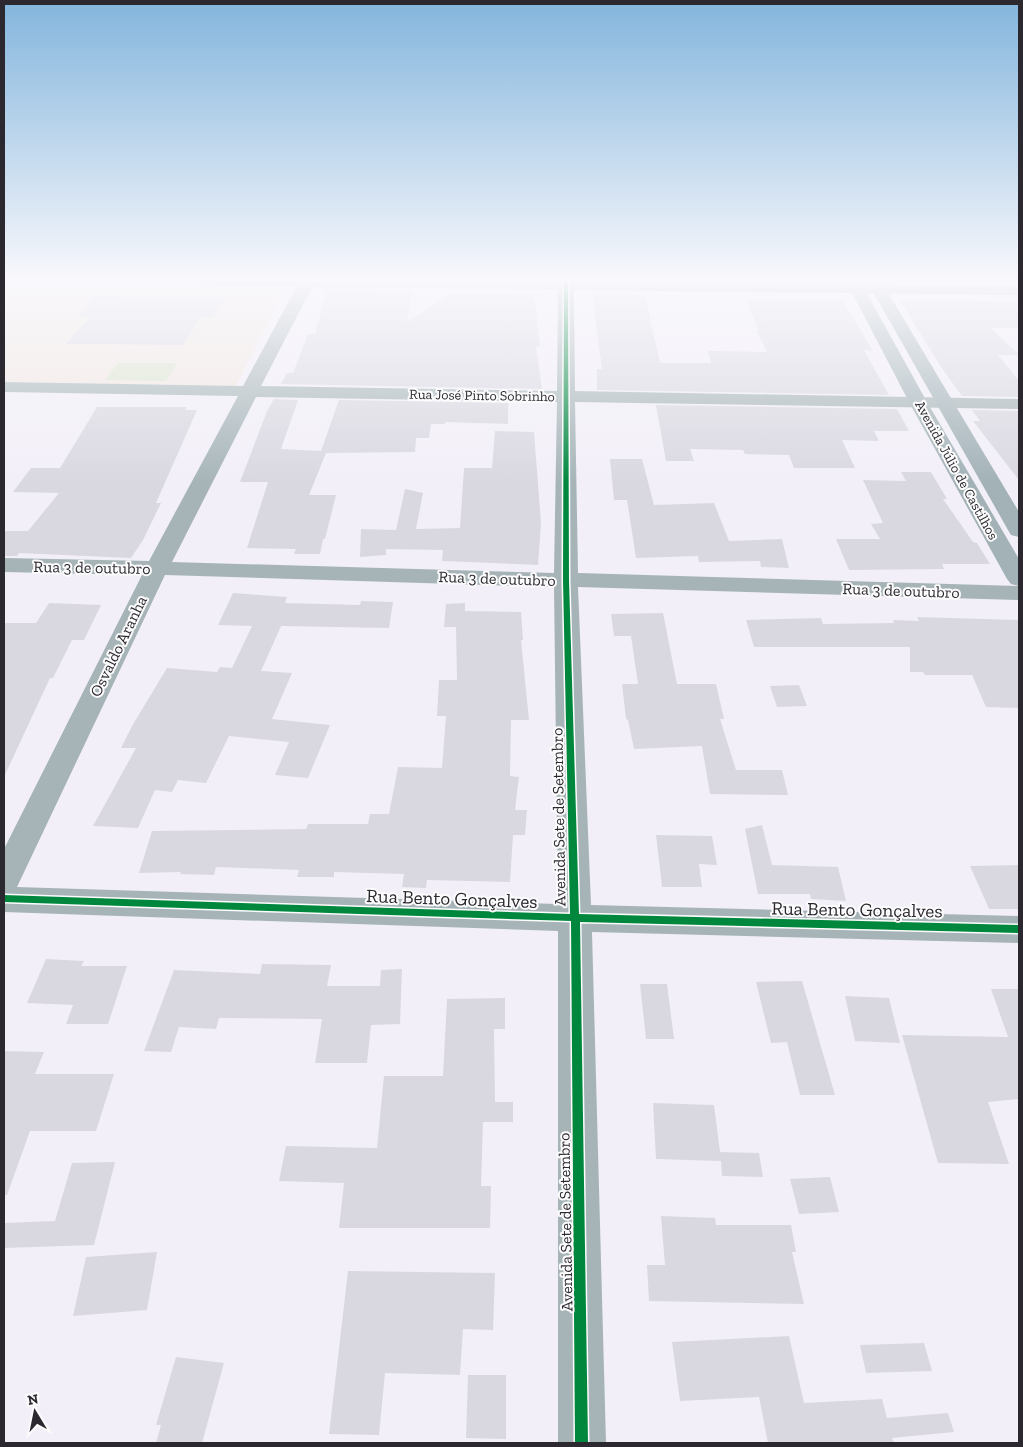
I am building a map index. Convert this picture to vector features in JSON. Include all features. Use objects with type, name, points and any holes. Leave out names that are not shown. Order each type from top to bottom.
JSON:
[{"type":"street","name":"Osvaldo Aranha","points":[[4,880],[157,568],[271,349]]},
{"type":"street","name":"Avenida Sete de Setembro","points":[[566,349],[566,580],[575,918],[582,1443]]},
{"type":"street","name":"Avenida Júlio de Castilhos","points":[[889,349],[1019,579]]},
{"type":"street","name":"Avenida Júlio de Castilhos","points":[[913,349],[1019,530]]},
{"type":"street","name":"Rua José Pinto Sobrinho","points":[[4,386],[1019,404]]},
{"type":"street","points":[[966,486],[994,487]]},
{"type":"street","name":"Rua 3 de outubro","points":[[4,565],[1019,593]]},
{"type":"street","name":"Rua Bento Gonçalves","points":[[4,899],[575,918],[1019,929]]},
{"type":"shaded area","points":[[4,349],[255,349],[236,386],[4,382]]},
{"type":"green space","points":[[118,363],[177,363],[166,381],[105,380]]},
{"type":"building","points":[[302,349],[536,349],[542,389],[281,384],[287,373],[293,373]]},
{"type":"building","points":[[599,349],[657,349],[660,363],[711,363],[708,351],[767,352],[765,349],[872,349],[873,351],[864,350],[889,395],[597,390],[597,369],[602,369]]},
{"type":"building","points":[[930,349],[1012,349],[1019,355],[998,355],[1019,381],[1019,397],[962,396]]},
{"type":"building","points":[[274,399],[298,400],[281,449],[321,451],[339,400],[508,403],[508,424],[445,422],[445,424],[431,424],[429,438],[416,438],[415,452],[326,453],[309,495],[336,495],[325,539],[323,539],[320,554],[294,554],[296,549],[247,548],[268,482],[240,482],[267,411]]},
{"type":"building","points":[[656,405],[897,409],[909,431],[874,431],[879,441],[842,440],[855,468],[794,468],[789,455],[745,454],[743,450],[690,449],[694,461],[666,461]]},
{"type":"building","points":[[97,407],[187,407],[185,410],[197,410],[156,503],[161,503],[143,540],[131,558],[19,553],[17,556],[4,556],[4,531],[28,531],[59,493],[13,492],[31,468],[60,468]]},
{"type":"building","points":[[972,410],[1019,411],[1019,480],[973,421],[980,421]]},
{"type":"building","points":[[495,431],[534,432],[541,523],[538,565],[442,561],[443,550],[386,549],[386,555],[360,557],[361,529],[396,530],[405,489],[423,493],[416,529],[460,528],[464,468],[492,468]]},
{"type":"building","points":[[610,459],[642,459],[654,505],[714,503],[729,541],[782,539],[789,568],[761,567],[760,561],[699,562],[698,556],[636,558],[627,500],[614,500]]},
{"type":"building","points":[[901,472],[931,472],[947,499],[943,499],[973,542],[977,543],[990,564],[942,564],[944,569],[849,570],[836,539],[880,539],[871,524],[883,523],[863,480],[906,481]]},
{"type":"building","points":[[233,593],[287,597],[285,603],[360,605],[361,601],[393,602],[389,628],[281,626],[261,671],[292,673],[272,719],[330,725],[308,778],[275,775],[289,742],[229,736],[206,783],[178,780],[172,792],[155,790],[138,828],[93,826],[136,748],[121,748],[167,668],[217,672],[220,667],[232,668],[252,626],[218,625]]},
{"type":"building","points":[[49,603],[101,605],[84,640],[72,640],[53,678],[50,678],[4,777],[4,623],[36,623]]},
{"type":"building","points":[[465,603],[465,611],[521,612],[523,640],[521,640],[529,720],[511,720],[510,776],[519,777],[515,810],[527,810],[525,835],[513,835],[510,882],[427,880],[426,888],[402,887],[404,874],[334,872],[334,877],[297,877],[299,870],[216,867],[214,875],[180,874],[181,872],[139,873],[152,831],[306,829],[308,824],[368,824],[370,814],[389,814],[398,767],[442,768],[446,716],[437,716],[439,680],[457,680],[456,627],[444,627],[446,604]]},
{"type":"building","points":[[663,613],[677,684],[716,684],[724,719],[720,719],[736,770],[782,770],[788,795],[710,794],[702,746],[634,749],[628,720],[626,719],[622,684],[638,684],[631,636],[614,636],[611,614]]},
{"type":"building","points":[[917,617],[1019,620],[1019,708],[986,707],[972,675],[925,675],[923,672],[910,672],[910,647],[754,647],[746,620],[821,618],[823,624],[894,623],[893,620],[919,621]]},
{"type":"building","points":[[799,685],[807,706],[777,707],[770,686]]},
{"type":"building","points":[[762,825],[772,865],[838,867],[846,901],[811,899],[810,894],[758,894],[745,829]]},
{"type":"building","points":[[656,835],[712,836],[717,865],[699,864],[702,887],[662,887]]},
{"type":"building","points":[[1019,865],[1019,909],[989,909],[970,866]]},
{"type":"building","points":[[46,959],[84,961],[81,966],[127,966],[108,1024],[66,1024],[73,1005],[27,1003]]},
{"type":"building","points":[[262,964],[331,965],[327,986],[380,986],[381,970],[402,969],[400,1024],[371,1025],[367,1063],[315,1063],[322,1019],[219,1018],[216,1029],[179,1027],[171,1052],[144,1051],[174,970],[260,974]]},
{"type":"building","points":[[802,981],[835,1095],[800,1095],[787,1042],[771,1043],[756,982]]},
{"type":"building","points":[[640,984],[667,984],[674,1039],[646,1039]]},
{"type":"building","points":[[991,989],[1019,989],[1019,1099],[988,1102],[1009,1164],[938,1163],[902,1035],[1008,1037]]},
{"type":"building","points":[[845,996],[889,998],[900,1043],[855,1041]]},
{"type":"building","points":[[505,998],[505,1029],[494,1029],[495,1102],[513,1102],[513,1122],[483,1122],[481,1186],[491,1186],[490,1228],[339,1228],[344,1183],[279,1181],[286,1146],[377,1148],[384,1076],[443,1076],[447,999]]},
{"type":"building","points":[[4,1051],[44,1052],[35,1074],[114,1074],[96,1131],[30,1131],[7,1195],[4,1195]]},
{"type":"building","points":[[653,1103],[714,1105],[720,1152],[759,1153],[763,1177],[722,1176],[721,1161],[656,1159]]},
{"type":"building","points":[[115,1162],[94,1245],[4,1248],[4,1223],[55,1221],[72,1163]]},
{"type":"building","points":[[830,1177],[839,1212],[799,1214],[790,1179]]},
{"type":"building","points":[[661,1216],[715,1218],[716,1225],[791,1225],[796,1252],[792,1252],[804,1304],[649,1301],[647,1265],[665,1265]]},
{"type":"building","points":[[157,1252],[147,1310],[73,1316],[86,1257]]},
{"type":"building","points":[[348,1271],[495,1273],[493,1330],[463,1329],[460,1375],[385,1373],[379,1435],[329,1434]]},
{"type":"building","points":[[789,1336],[804,1403],[882,1399],[887,1418],[948,1413],[954,1432],[892,1438],[894,1443],[768,1443],[759,1397],[680,1401],[672,1342]]},
{"type":"building","points":[[924,1343],[932,1371],[866,1373],[860,1345]]},
{"type":"building","points":[[176,1357],[224,1363],[202,1443],[156,1443],[161,1425],[156,1425]]},
{"type":"building","points":[[468,1375],[506,1375],[506,1439],[466,1438]]},
{"type":"cycle path","points":[[566,349],[566,580],[575,918],[582,1443]]},
{"type":"cycle path","points":[[4,899],[575,918],[1019,929]]}]
